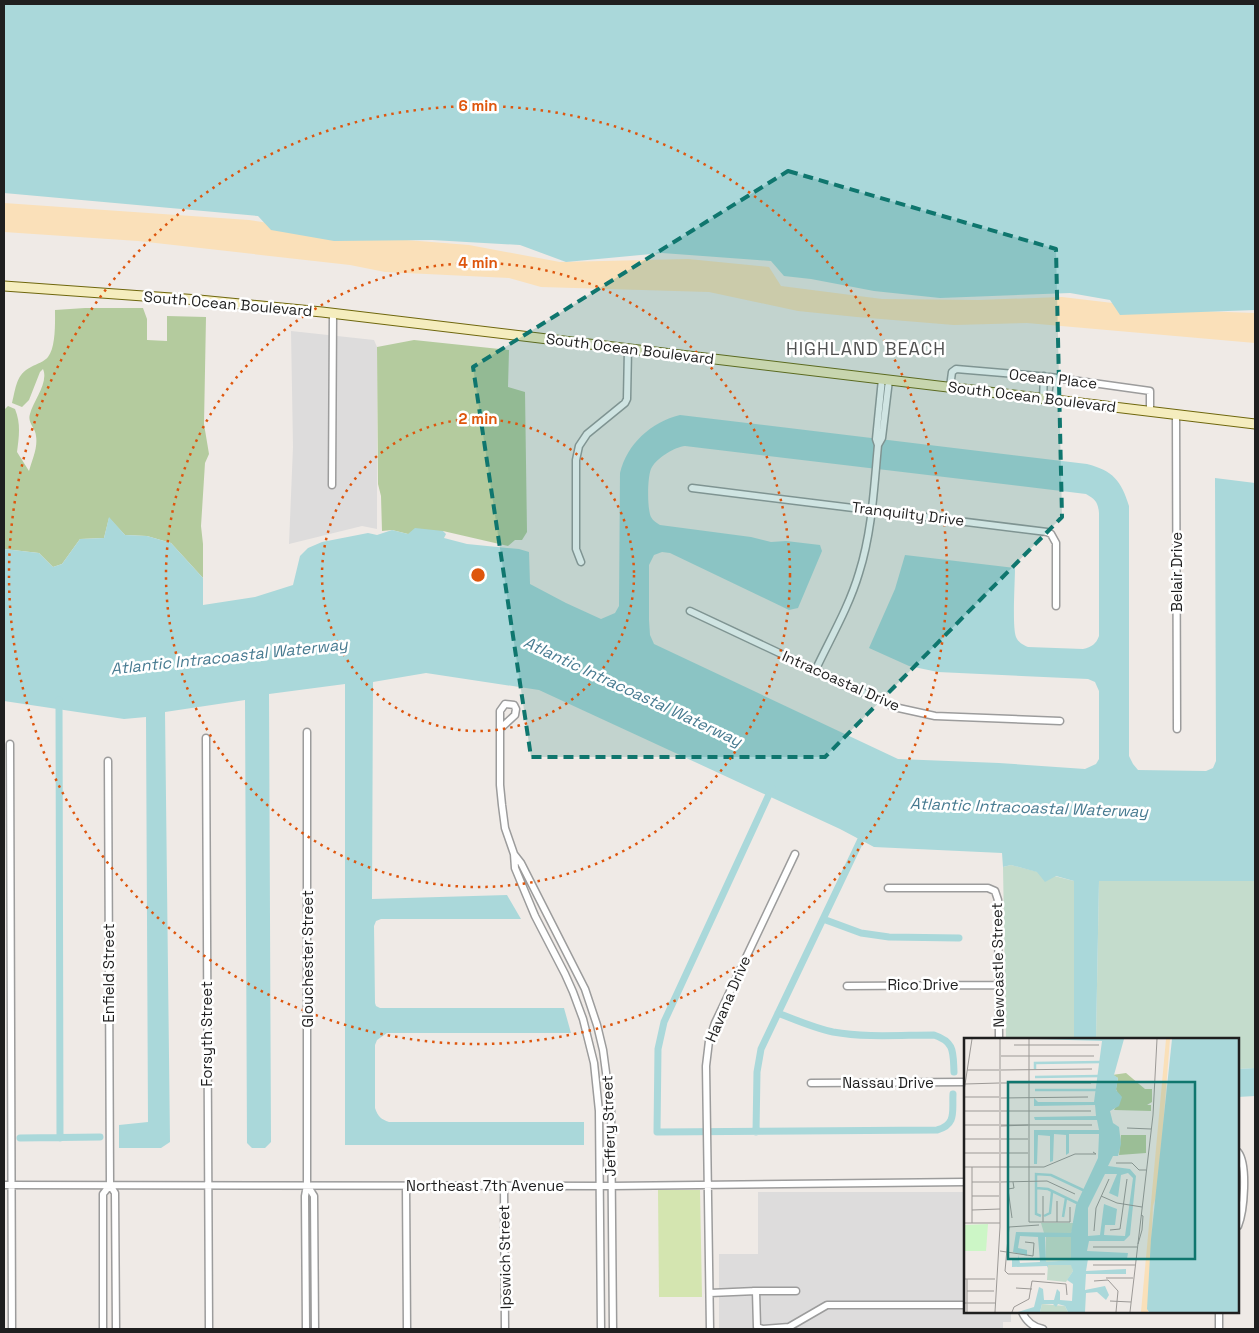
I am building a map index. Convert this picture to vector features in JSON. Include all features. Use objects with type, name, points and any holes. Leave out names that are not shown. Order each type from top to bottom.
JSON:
[{"type":"main road","name":"South Ocean Boulevard","points":[[4,286],[199,300],[333,314],[1255,424]]},
{"type":"street","points":[[332,485],[333,314]]},
{"type":"street","points":[[580,562],[576,549],[577,451],[587,434],[625,403],[628,394],[628,349]]},
{"type":"street","name":"Ocean Place","points":[[950,387],[952,372],[956,369],[1044,376],[1150,391],[1150,411]]},
{"type":"street","points":[[1043,398],[1044,376]]},
{"type":"street","points":[[1055,400],[1058,378]]},
{"type":"street","points":[[815,671],[852,594],[868,537],[886,380]]},
{"type":"street","name":"Belair Drive","points":[[1176,414],[1177,729]]},
{"type":"street","name":"Tranquilty Drive","points":[[692,488],[1048,532],[1056,543],[1056,606]]},
{"type":"street","name":"Intracoastal Drive","points":[[690,611],[883,703],[917,714],[1060,721]]},
{"type":"street","name":"Jeffery Street","points":[[501,728],[500,776],[502,805],[505,828],[514,854],[515,868],[534,916],[565,974],[578,1005],[590,1047],[596,1078],[599,1111],[600,1329]]},
{"type":"street","name":"Glouchester Street","points":[[306,1329],[308,732]]},
{"type":"street","name":"Forsyth Street","points":[[206,738],[209,1329]]},
{"type":"street","points":[[10,744],[12,1329]]},
{"type":"street","name":"Enfield Street","points":[[108,760],[110,1185],[115,1193],[116,1329]]},
{"type":"street","name":"Jeffery Street","points":[[514,854],[527,874],[584,989],[597,1026],[608,1076],[611,1110],[612,1329]]},
{"type":"street","name":"Havana Drive","points":[[710,1329],[706,1059],[712,1028],[795,854]]},
{"type":"street","name":"Newcastle Street","points":[[888,888],[988,888],[995,891],[998,900],[999,1038]]},
{"type":"street","name":"Rico Drive","points":[[847,986],[998,985]]},
{"type":"street","points":[[596,1078],[608,1076]]},
{"type":"street","name":"Nassau Drive","points":[[811,1083],[964,1082]]},
{"type":"street","points":[[1239,1154],[1243,1162],[1243,1202],[1239,1221]]},
{"type":"street","name":"Northeast 7th Avenue","points":[[4,1185],[611,1186],[964,1182]]},
{"type":"street","name":"Enfield Street","points":[[103,1329],[103,1194],[110,1185]]},
{"type":"street","name":"Glouchester Street","points":[[307,1186],[314,1196],[315,1329]]},
{"type":"street","points":[[406,1186],[406,1329]]},
{"type":"street","name":"Ipswich Street","points":[[504,1186],[505,1329]]},
{"type":"street","points":[[756,1291],[757,1328],[763,1329],[789,1327],[827,1305],[964,1305]]},
{"type":"street","points":[[710,1293],[796,1291]]},
{"type":"street","points":[[306,1309],[315,1309]]},
{"type":"street","points":[[1023,1313],[1027,1320],[1037,1328],[1043,1329]]},
{"type":"street","points":[[1219,1313],[1219,1329]]},
{"type":"street","points":[[600,1329],[612,1329]]},
{"type":"highlighted area","points":[[788,171],[1056,249],[1062,517],[825,757],[531,757],[473,367]]},
{"type":"shaded area","points":[[291,331],[374,340],[377,347],[377,529],[362,526],[289,544],[293,447]]},
{"type":"shaded area","points":[[758,1192],[964,1192],[964,1313],[1011,1313],[1011,1322],[1003,1322],[1003,1329],[719,1329],[719,1254],[758,1254]]},
{"type":"green space","points":[[143,308],[147,319],[147,340],[167,341],[167,316],[206,317],[204,424],[209,454],[205,463],[201,526],[203,578],[171,543],[147,536],[125,535],[109,518],[104,538],[80,539],[62,564],[53,567],[39,553],[4,549],[4,410],[8,406],[15,409],[19,425],[17,452],[29,471],[35,449],[36,433],[29,417],[44,380],[43,369],[29,400],[22,407],[12,403],[17,382],[22,373],[45,360],[51,353],[55,310]]},
{"type":"green space","points":[[414,340],[509,350],[508,387],[525,392],[527,532],[522,540],[515,540],[508,546],[443,531],[408,534],[392,530],[382,531],[381,496],[378,484],[377,347]]},
{"type":"green space","points":[[1011,865],[1074,881],[1074,1038],[1006,1038],[1003,867]]},
{"type":"green space","points":[[1099,881],[1255,881],[1255,1068],[1239,1069],[1239,1038],[1096,1038]]},
{"type":"green space","points":[[658,1190],[700,1190],[702,1297],[659,1297]]},
{"type":"sand","points":[[4,203],[249,220],[344,235],[469,245],[560,262],[688,259],[769,267],[781,286],[882,299],[979,300],[1062,297],[1172,310],[1255,313],[1255,343],[1027,323],[954,325],[857,317],[798,311],[709,292],[541,287],[509,278],[385,272],[350,265],[138,241],[4,232]]},
{"type":"water","points":[[4,4],[1255,4],[1255,310],[1120,315],[1110,300],[1070,293],[940,298],[874,291],[784,276],[771,261],[662,253],[566,262],[520,245],[432,240],[334,241],[271,230],[258,216],[4,193]]},
{"type":"water","name":"Atlantic Intracoastal Waterway","points":[[680,415],[1087,464],[1110,474],[1123,489],[1129,506],[1129,756],[1138,770],[1206,771],[1213,768],[1216,761],[1215,478],[1255,483],[1255,881],[1099,881],[1096,1038],[1074,1038],[1074,881],[1056,876],[1045,882],[1037,872],[1011,865],[1003,867],[1002,853],[874,847],[840,829],[539,690],[426,673],[373,682],[372,899],[507,895],[521,919],[381,919],[376,921],[374,926],[376,1006],[380,1008],[564,1008],[571,1033],[387,1033],[377,1040],[375,1045],[376,1111],[380,1117],[389,1122],[584,1122],[584,1145],[345,1145],[345,684],[269,694],[271,1142],[265,1148],[252,1148],[247,1143],[245,700],[165,712],[170,1142],[161,1148],[119,1148],[119,1125],[148,1122],[146,717],[124,719],[4,701],[4,549],[39,553],[53,567],[62,564],[80,539],[104,538],[109,517],[125,535],[147,536],[171,543],[203,578],[203,605],[255,597],[293,585],[300,556],[308,548],[322,542],[368,533],[377,535],[392,530],[408,534],[415,528],[443,531],[446,534],[444,538],[467,544],[519,549],[529,552],[530,584],[601,619],[615,613],[619,606],[620,473],[623,462],[634,444],[659,423]],"holes":[[[681,447],[1086,494],[1096,501],[1099,513],[1099,636],[1093,645],[1083,649],[1028,647],[1019,642],[1016,637],[1014,624],[1015,568],[905,555],[895,589],[869,648],[909,666],[938,672],[1088,679],[1095,682],[1099,691],[1099,759],[1096,764],[1085,769],[898,759],[654,644],[650,635],[649,565],[654,555],[662,552],[670,553],[789,610],[798,608],[822,551],[820,545],[786,541],[771,542],[751,537],[660,525],[655,522],[651,517],[649,507],[648,484],[650,471],[662,456]]]},
{"type":"water","points":[[1255,1068],[1255,1096],[1239,1097],[1239,1069]]},
{"type":"waterway","points":[[59,700],[60,1138]]},
{"type":"waterway","points":[[772,788],[664,1022],[658,1049],[657,1132],[937,1130],[948,1125],[951,1121],[953,1094]]},
{"type":"waterway","points":[[756,1132],[757,1072],[761,1049],[864,833]]},
{"type":"waterway","points":[[823,919],[861,933],[889,937],[959,938]]},
{"type":"waterway","points":[[778,1013],[805,1024],[845,1034],[871,1036],[934,1035],[946,1041],[949,1045],[953,1053],[954,1072]]},
{"type":"waterway","points":[[20,1138],[100,1137]]},
{"type":"district","name":"HIGHLAND BEACH","points":[[866,349]]}]
